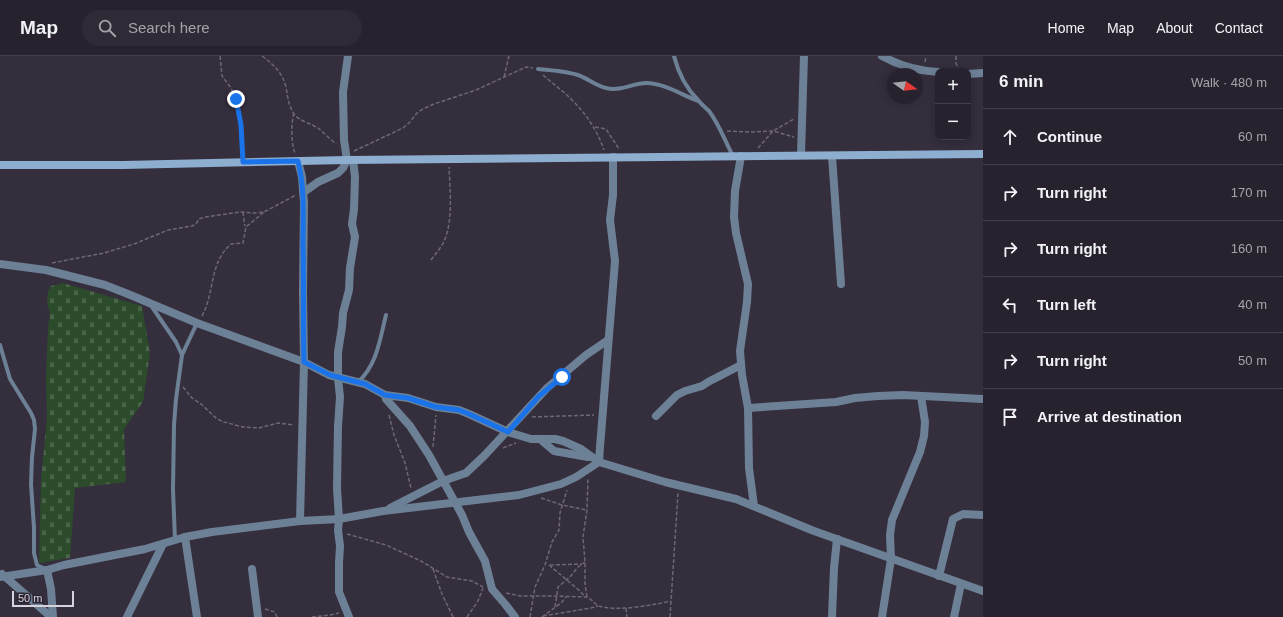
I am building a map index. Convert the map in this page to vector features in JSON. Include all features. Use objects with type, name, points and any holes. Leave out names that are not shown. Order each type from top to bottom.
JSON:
[{"type":"street","points":[[348,56],[343,92],[344,140],[355,177],[352,224],[355,236],[350,268],[349,290],[343,313],[338,352],[340,397],[338,426],[337,508],[340,546],[340,592],[349,617]]},
{"type":"street","points":[[801,156],[804,56]]},
{"type":"street","points":[[882,56],[889,60],[913,68],[935,72]]},
{"type":"street","points":[[971,74],[983,73]]},
{"type":"street","points":[[0,165],[298,161],[349,158],[448,159],[983,154]]},
{"type":"street","points":[[737,156],[734,217],[736,233],[748,284],[740,351],[748,408],[749,468],[754,506]]},
{"type":"street","points":[[832,156],[841,284]]},
{"type":"street","points":[[2,575],[47,570],[212,532],[300,521],[339,520],[384,511],[531,493],[570,481],[592,467],[596,460],[602,415],[615,261],[610,220],[613,195],[610,157]]},
{"type":"street","points":[[304,192],[318,182],[338,173],[349,158]]},
{"type":"street","points":[[298,161],[304,192],[304,362],[300,521]]},
{"type":"street","points":[[0,264],[46,270],[105,285],[197,323],[304,362],[338,378],[358,382],[372,387],[385,395],[408,398],[436,407],[459,410],[508,432],[532,439],[555,439],[563,441],[581,449],[596,460]]},
{"type":"street","points":[[384,511],[443,482],[466,473],[508,432],[547,388],[586,355],[608,340]]},
{"type":"street","points":[[656,416],[677,395],[702,386],[741,365]]},
{"type":"street","points":[[385,395],[386,399],[410,426],[429,455],[485,561],[490,590],[505,604],[514,617]]},
{"type":"street","points":[[748,408],[836,402],[855,398],[878,396],[921,396],[983,399]]},
{"type":"street","points":[[882,617],[891,559],[890,535],[892,520],[920,452],[924,436],[925,422],[921,396]]},
{"type":"street","points":[[540,439],[554,451],[574,453],[678,485],[736,499],[814,531],[983,591]]},
{"type":"street","points":[[939,576],[953,519],[963,514],[983,515]]},
{"type":"street","points":[[185,537],[197,617]]},
{"type":"street","points":[[832,617],[837,539]]},
{"type":"street","points":[[127,617],[163,544]]},
{"type":"street","points":[[252,569],[258,617]]},
{"type":"street","points":[[47,570],[51,589],[52,617]]},
{"type":"street","points":[[2,575],[52,617]]},
{"type":"street","points":[[954,617],[961,584]]},
{"type":"lane","points":[[674,56],[685,83],[698,101]]},
{"type":"lane","points":[[538,69],[576,74],[604,88],[627,88],[650,83],[698,101],[710,112],[719,130],[737,156]]},
{"type":"lane","points":[[148,302],[176,342],[182,355]]},
{"type":"lane","points":[[358,382],[365,376],[373,363],[386,315]]},
{"type":"lane","points":[[175,540],[173,521],[173,454],[176,399],[182,355],[197,323]]},
{"type":"lane","points":[[0,345],[10,379],[34,420],[35,429],[31,469],[34,553],[37,565],[47,570]]},
{"type":"path","points":[[220,56],[222,76],[233,92],[239,111],[243,162]]},
{"type":"path","points":[[262,56],[274,65],[279,72],[286,88],[287,99],[294,113],[301,120],[318,128],[349,158],[373,143],[402,128],[409,123],[417,113],[434,104],[476,90],[526,67],[538,69],[545,77],[572,99],[585,113],[595,128],[610,157]]},
{"type":"path","points":[[504,77],[509,56]]},
{"type":"path","points":[[956,56],[958,68]]},
{"type":"path","points":[[753,156],[760,144],[773,131],[793,120],[803,109]]},
{"type":"path","points":[[294,113],[292,125],[292,145],[298,161]]},
{"type":"path","points":[[595,128],[606,129],[623,157]]},
{"type":"path","points":[[719,130],[752,132],[773,131],[802,139]]},
{"type":"path","points":[[431,260],[442,246],[448,230],[450,191],[448,159]]},
{"type":"path","points":[[246,227],[264,212],[304,192]]},
{"type":"path","points":[[46,270],[49,264],[54,262],[117,250],[154,237],[168,230],[192,226],[201,218],[243,212],[264,212]]},
{"type":"path","points":[[197,323],[206,306],[214,271],[219,259],[231,244],[243,242],[246,227],[243,212]]},
{"type":"path","points":[[179,381],[189,396],[201,404],[217,419],[224,422],[253,428],[265,427],[278,423],[302,426]]},
{"type":"path","points":[[388,413],[394,435],[405,463],[412,497]]},
{"type":"path","points":[[521,417],[602,415]]},
{"type":"path","points":[[501,449],[516,442]]},
{"type":"path","points":[[586,597],[583,537],[587,510],[588,480],[592,467]]},
{"type":"path","points":[[530,617],[533,596],[538,580],[545,565],[552,542],[559,530],[562,505],[570,481]]},
{"type":"path","points":[[670,617],[678,485]]},
{"type":"path","points":[[531,493],[544,500],[587,510]]},
{"type":"path","points":[[338,530],[346,534],[386,545],[421,561],[447,577],[472,581],[490,590],[520,596],[586,597]]},
{"type":"path","points":[[555,607],[558,587],[585,562]]},
{"type":"path","points":[[545,565],[582,564]]},
{"type":"path","points":[[548,565],[598,606]]},
{"type":"path","points":[[433,569],[442,594],[453,617]]},
{"type":"path","points":[[467,617],[478,601],[490,590]]},
{"type":"path","points":[[543,616],[566,597]]},
{"type":"path","points":[[256,600],[264,609],[274,612],[277,617]]},
{"type":"path","points":[[543,616],[598,606],[612,608],[641,607],[672,601]]},
{"type":"path","points":[[626,608],[627,617]]},
{"type":"path","points":[[312,617],[335,614],[346,609]]},
{"type":"green space","points":[[63,283],[142,306],[150,353],[143,402],[124,429],[126,482],[75,488],[70,558],[39,563],[41,479],[47,418],[46,378],[50,313],[47,304],[48,291],[51,286]]},
{"type":"route","points":[[236,99],[240,115],[243,162],[298,161],[304,192],[304,362],[338,378],[365,384],[385,395],[408,398],[436,407],[459,410],[508,432],[538,397],[562,377]]}]
